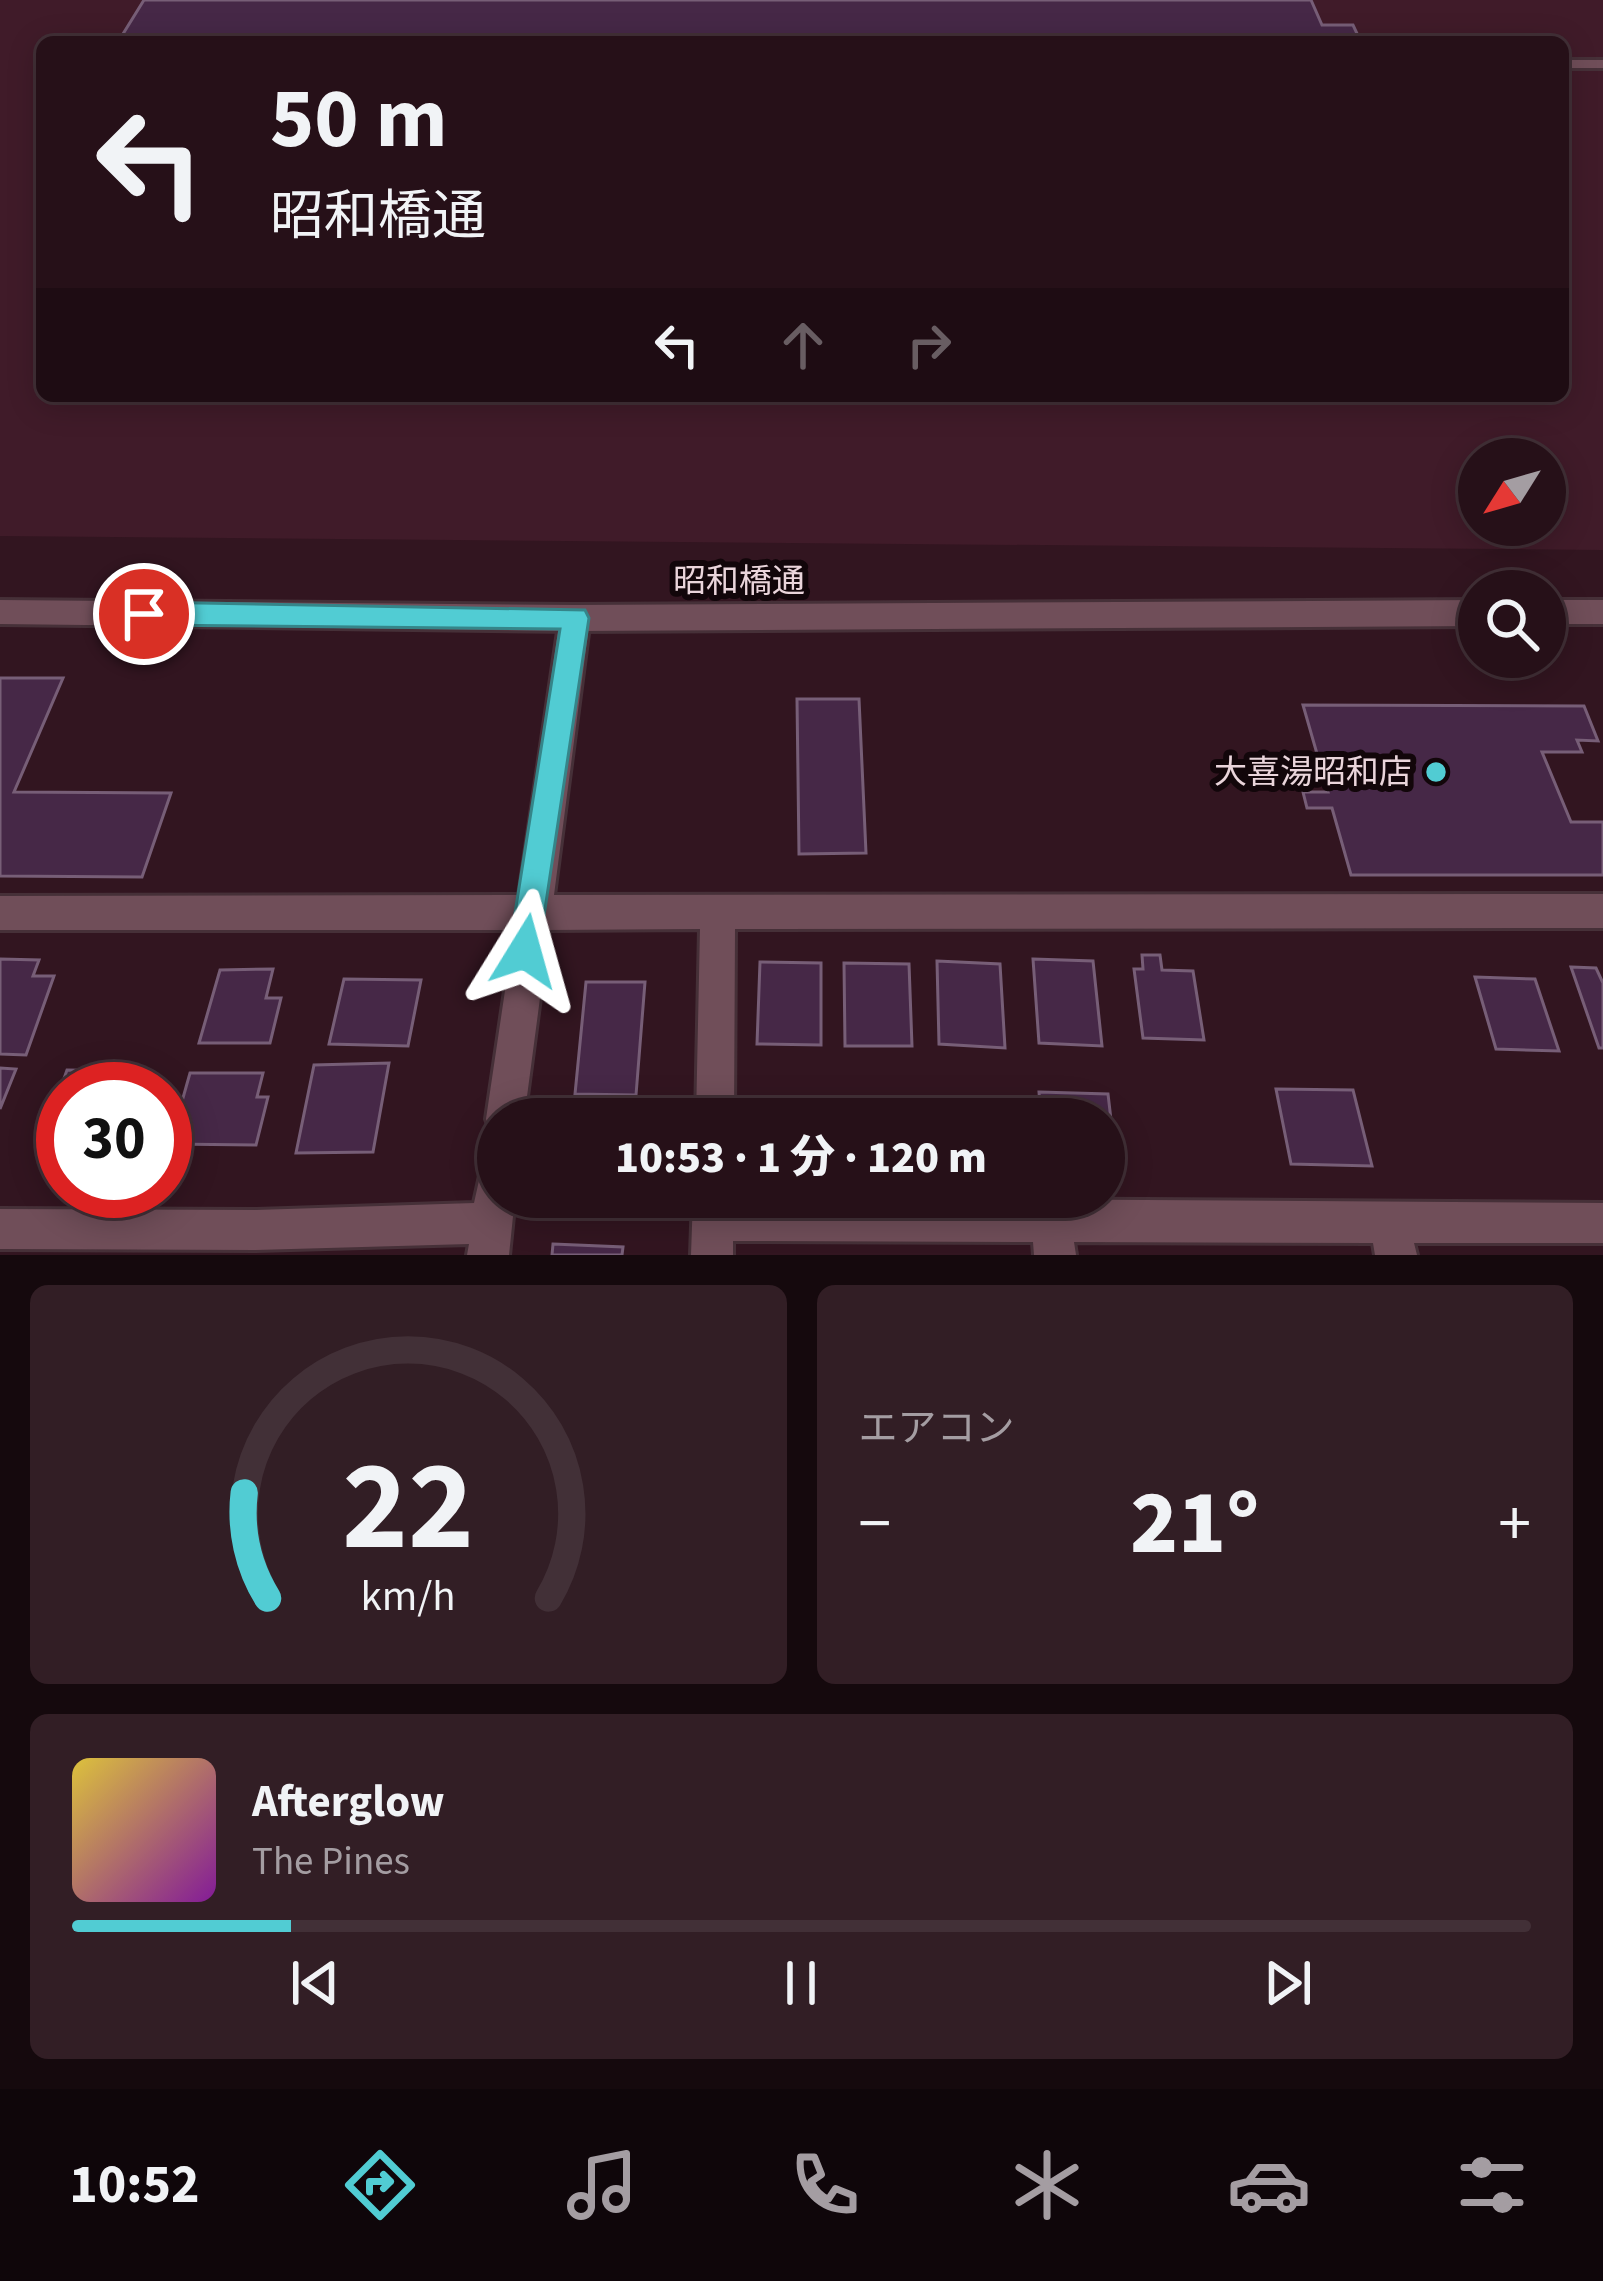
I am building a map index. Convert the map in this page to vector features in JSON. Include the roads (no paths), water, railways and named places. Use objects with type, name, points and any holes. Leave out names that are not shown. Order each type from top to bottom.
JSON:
[{"type":"street","name":"昭和橋通","points":[[0,612],[575,618],[1458,613]]},
{"type":"street","points":[[1566,612],[1603,612]]},
{"type":"street","points":[[508,1098],[530,909],[575,618]]},
{"type":"street","points":[[0,914],[530,909],[1603,911]]},
{"type":"street","points":[[715,1098],[718,910]]},
{"type":"street","points":[[713,1224],[1053,1238],[1392,1238],[1603,1223]]},
{"type":"street","points":[[0,1229],[254,1243],[490,1239]]},
{"type":"lane","points":[[1569,64],[1603,64]]},
{"type":"place","name":"大喜湯昭和店","points":[[1436,772]]}]
